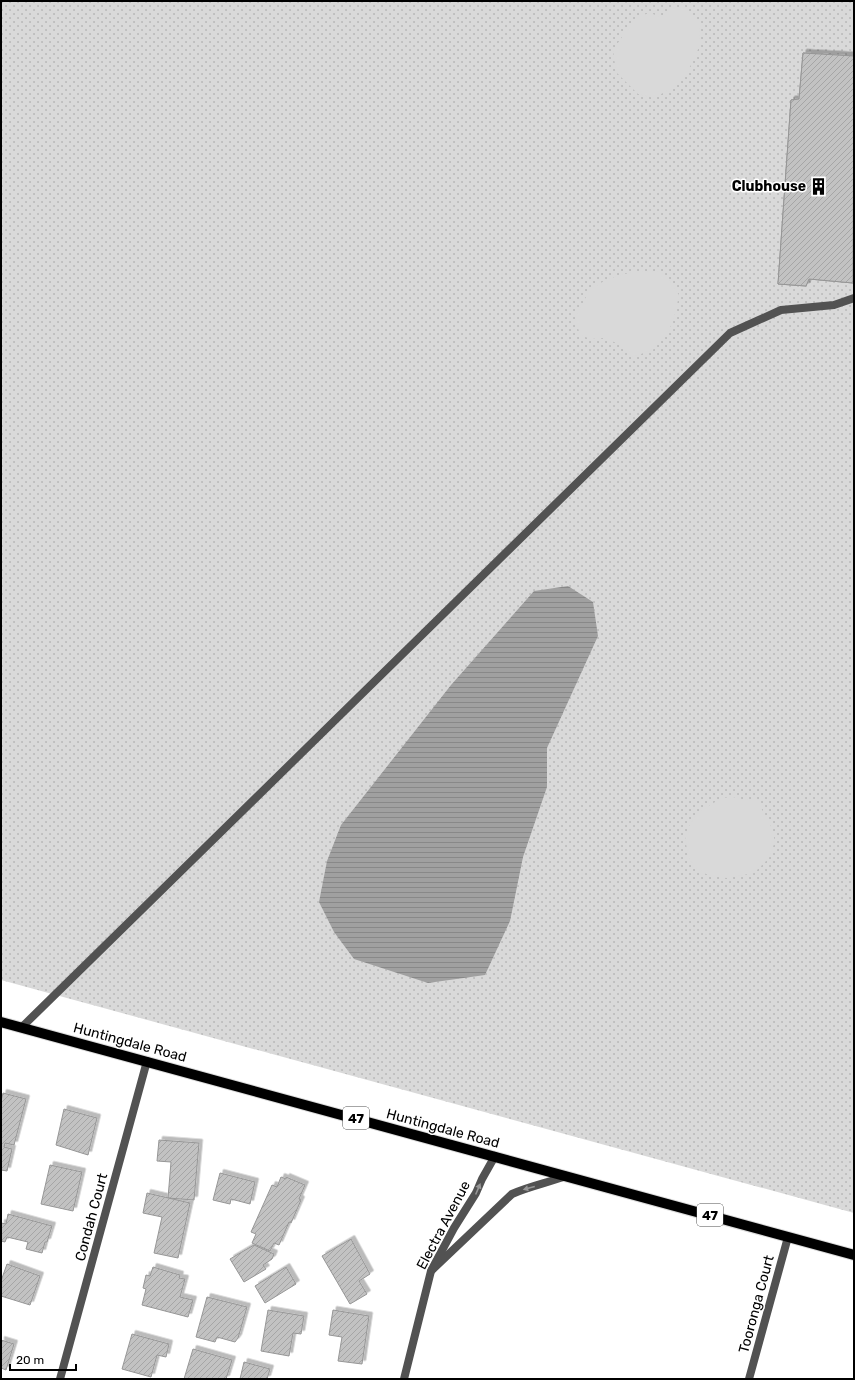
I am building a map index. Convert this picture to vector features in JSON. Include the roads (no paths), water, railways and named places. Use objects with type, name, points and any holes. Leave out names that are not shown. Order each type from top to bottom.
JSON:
[{"type":"main road","name":"Huntingdale Road","points":[[1,1022],[854,1255]]},
{"type":"street","points":[[22,1027],[730,333],[781,310],[834,305],[854,298]]},
{"type":"street","name":"Condah Court","points":[[60,1379],[146,1061]]},
{"type":"street","name":"Electra Avenue","points":[[404,1379],[431,1271],[454,1228],[476,1193],[495,1156]]},
{"type":"street","points":[[431,1271],[512,1194],[526,1188],[544,1184],[566,1176]]},
{"type":"street","name":"Tooronga Court","points":[[749,1379],[788,1237]]},
{"type":"place","name":"Clubhouse","points":[[819,186]]}]
